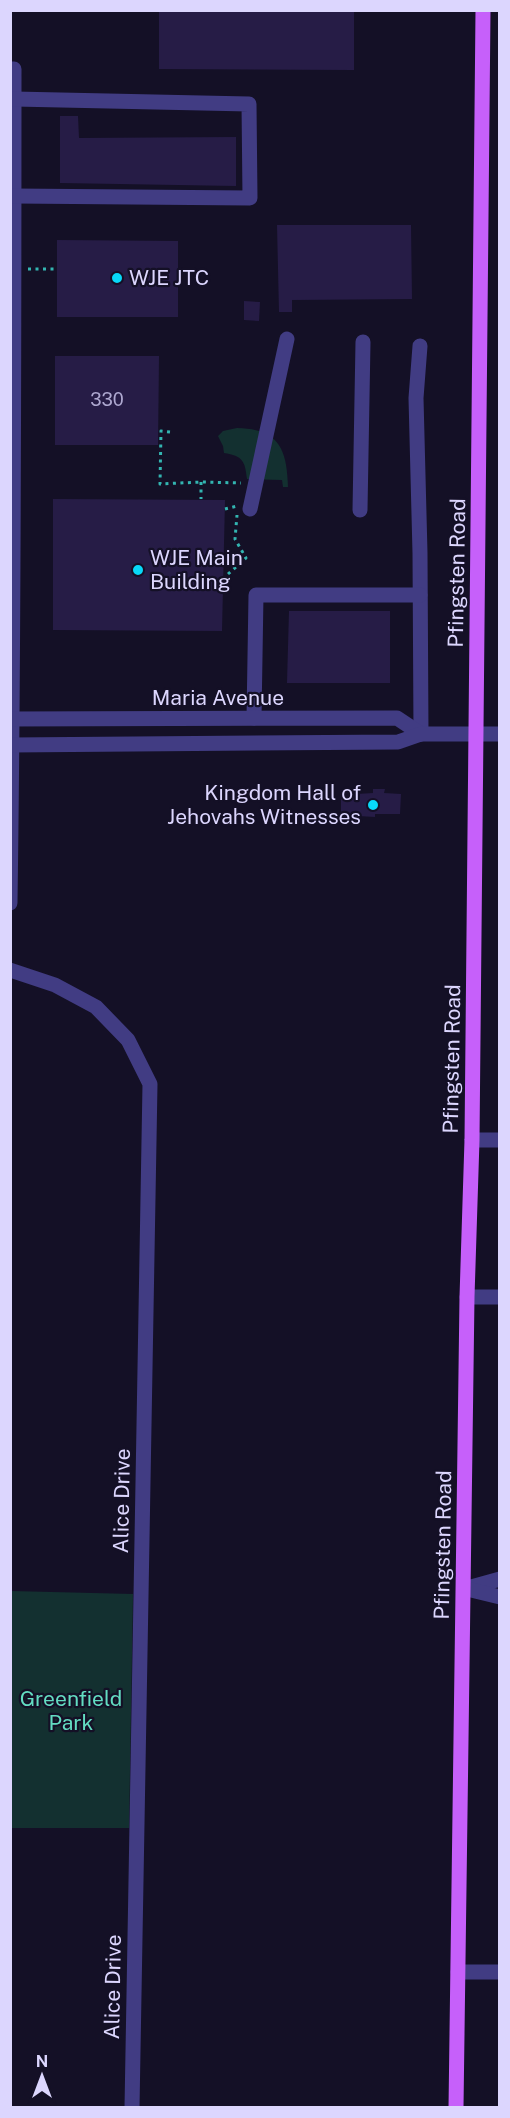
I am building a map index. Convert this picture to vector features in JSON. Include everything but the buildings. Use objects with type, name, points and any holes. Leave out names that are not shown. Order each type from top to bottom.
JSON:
[{"type":"main road","name":"Pfingsten Road","points":[[456,2108],[467,1297],[472,1140],[483,10]]},
{"type":"street","points":[[10,903],[12,221],[14,196],[12,69]]},
{"type":"street","points":[[14,99],[249,104],[250,198],[14,196]]},
{"type":"street","points":[[242,505],[287,339]]},
{"type":"street","points":[[360,510],[363,342]]},
{"type":"street","points":[[420,346],[416,398],[421,734]]},
{"type":"street","points":[[254,718],[256,595],[420,596]]},
{"type":"street","name":"Maria Avenue","points":[[12,719],[397,718],[421,734]]},
{"type":"street","points":[[12,745],[398,742],[421,734],[500,734]]},
{"type":"street","name":"Alice Drive","points":[[10,970],[55,985],[96,1007],[128,1040],[150,1084],[132,2108]]},
{"type":"street","points":[[472,1140],[500,1140]]},
{"type":"street","points":[[467,1297],[500,1297]]},
{"type":"street","points":[[464,1589],[500,1579]]},
{"type":"street","points":[[464,1589],[500,1596]]},
{"type":"street","points":[[458,1972],[500,1972]]},
{"type":"path","points":[[13,258],[57,269]]},
{"type":"path","points":[[170,432],[161,430],[160,484],[246,483]]},
{"type":"path","points":[[201,482],[201,499]]},
{"type":"path","points":[[225,509],[242,505],[235,539],[246,558],[228,574]]},
{"type":"green space","points":[[237,428],[263,432],[278,444],[286,462],[288,487],[283,487],[282,480],[247,479],[242,460],[224,453],[218,436],[223,431]]},
{"type":"green space","name":"Greenfield Park","points":[[11,1591],[133,1594],[129,1828],[11,1828]]},
{"type":"place","name":"WJE JTC","points":[[117,278]]},
{"type":"place","name":"WJE Main Building","points":[[138,570]]},
{"type":"place","name":"Kingdom Hall of Jehovahs Witnesses","points":[[373,805]]}]
